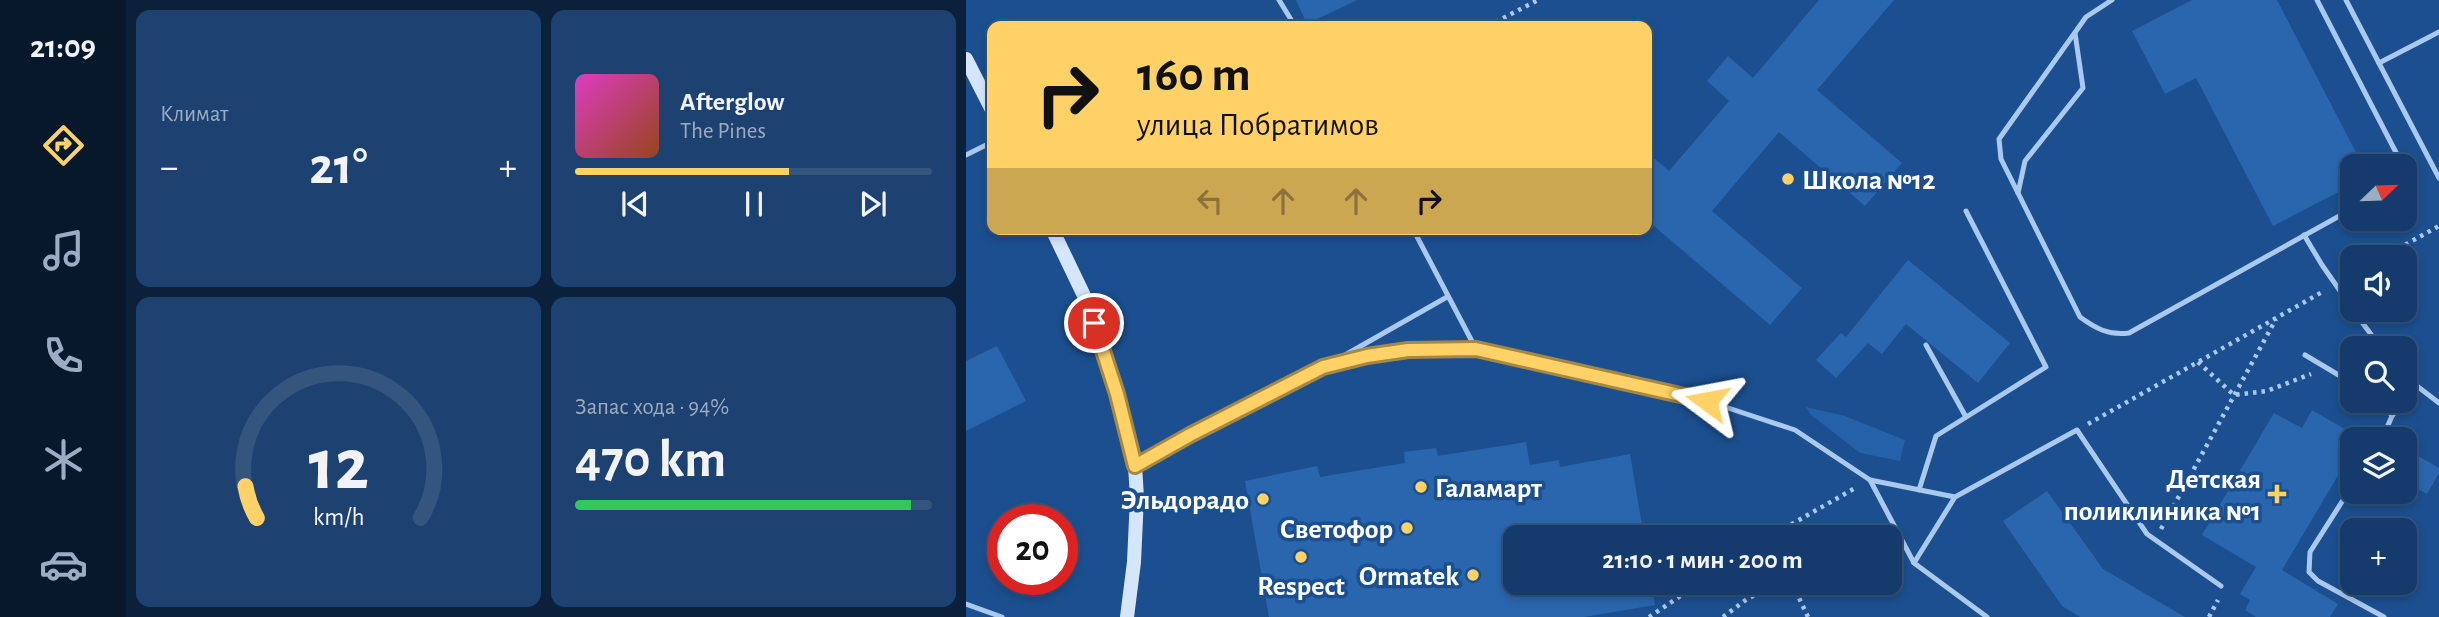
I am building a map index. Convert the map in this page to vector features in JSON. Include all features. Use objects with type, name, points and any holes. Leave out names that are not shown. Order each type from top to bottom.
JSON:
[{"type":"street","points":[[966,59],[987,100]]},
{"type":"street","points":[[1055,235],[1088,304],[1117,394],[1135,466],[1137,497],[1134,562],[1127,617]]},
{"type":"lane","points":[[1279,0],[1292,21]]},
{"type":"lane","points":[[2112,0],[2086,17],[1999,139],[2001,159],[2080,317],[2096,328],[2117,335],[2129,333],[2340,216]]},
{"type":"lane","points":[[2317,0],[2397,154]]},
{"type":"lane","points":[[2346,0],[2439,178]]},
{"type":"lane","points":[[2379,63],[2439,32]]},
{"type":"lane","points":[[2018,193],[2025,160],[2083,88],[2074,33]]},
{"type":"lane","points":[[966,155],[987,144]]},
{"type":"lane","points":[[1919,490],[1937,436],[2046,367],[1966,211]]},
{"type":"lane","points":[[1416,235],[1476,349]]},
{"type":"lane","points":[[2305,235],[2340,293]]},
{"type":"lane","points":[[1135,466],[1323,367],[1447,297]]},
{"type":"lane","points":[[1926,345],[1966,418]]},
{"type":"lane","points":[[1323,367],[1367,356],[1408,350],[1476,349],[1707,401],[1795,430],[1870,480],[1955,497]]},
{"type":"lane","points":[[2305,355],[2340,376]]},
{"type":"lane","points":[[2417,386],[2439,403]]},
{"type":"lane","points":[[2387,427],[2394,413]]},
{"type":"lane","points":[[1914,563],[1955,497],[2077,430],[2147,534],[2221,586]]},
{"type":"lane","points":[[1870,480],[1914,563],[1987,617]]},
{"type":"lane","points":[[2341,504],[2310,552],[2309,572],[2318,581],[2384,617]]},
{"type":"lane","points":[[966,604],[1002,617]]},
{"type":"path","points":[[1498,21],[1538,0]]},
{"type":"path","points":[[2405,245],[2439,226]]},
{"type":"path","points":[[2077,430],[2334,285]]},
{"type":"path","points":[[2156,539],[2276,318]]},
{"type":"path","points":[[2198,362],[2234,395],[2267,391],[2327,368]]},
{"type":"path","points":[[1792,525],[1870,480]]},
{"type":"path","points":[[1649,617],[1682,595]]},
{"type":"path","points":[[1723,617],[1755,595]]},
{"type":"path","points":[[1798,595],[1808,617]]},
{"type":"shaded area","points":[[1806,407],[1845,416],[1905,440],[1900,461],[1860,453],[1811,415]]},
{"type":"building","points":[[1296,0],[1357,0],[1313,21],[1306,21]]},
{"type":"building","points":[[1819,0],[1894,0],[1817,90],[1902,163],[1865,206],[1779,132],[1712,211],[1802,288],[1770,325],[1652,224],[1652,156],[1669,171],[1729,101],[1707,81],[1728,56],[1753,78]]},
{"type":"building","points":[[2192,0],[2277,0],[2357,154],[2340,154],[2340,191],[2273,226],[2196,78],[2165,94],[2132,31]]},
{"type":"building","points":[[1908,260],[2010,343],[1978,383],[1906,324],[1882,354],[1868,343],[1836,378],[1816,360],[1841,333],[1846,337]]},
{"type":"building","points":[[997,346],[1026,401],[966,431],[966,361]]},
{"type":"building","name":"Детская поликлиника №1","points":[[2312,410],[2341,427],[2340,472],[2282,570],[2338,604],[2330,617],[2256,617],[2245,610],[2250,600],[2240,594],[2256,567],[2202,535],[2274,413],[2302,428]]},
{"type":"building","name":"Светофор","points":[[1526,442],[1530,465],[1559,460],[1560,467],[1630,454],[1642,525],[1503,525],[1503,595],[1653,595],[1655,605],[1584,617],[1269,617],[1245,481],[1317,466],[1320,477],[1405,463],[1404,452],[1436,448],[1438,456]]},
{"type":"building","points":[[2417,455],[2439,468],[2427,494],[2417,489]]},
{"type":"building","points":[[2047,491],[2103,569],[2185,617],[2080,617],[2062,606],[2003,521]]},
{"type":"place","name":"Школа №12","points":[[1788,179]]},
{"type":"place","name":"Галамарт","points":[[1421,487]]},
{"type":"place","name":"Детская поликлиника №1","points":[[2277,494]]},
{"type":"place","name":"Эльдорадо","points":[[1263,499]]},
{"type":"place","name":"Светофор","points":[[1407,528]]},
{"type":"place","name":"Respect","points":[[1301,557]]},
{"type":"place","name":"Ormatek","points":[[1473,575]]},
{"type":"route","points":[[1094,323],[1117,394],[1135,466],[1323,367],[1367,356],[1408,350],[1476,349],[1707,401]]}]
